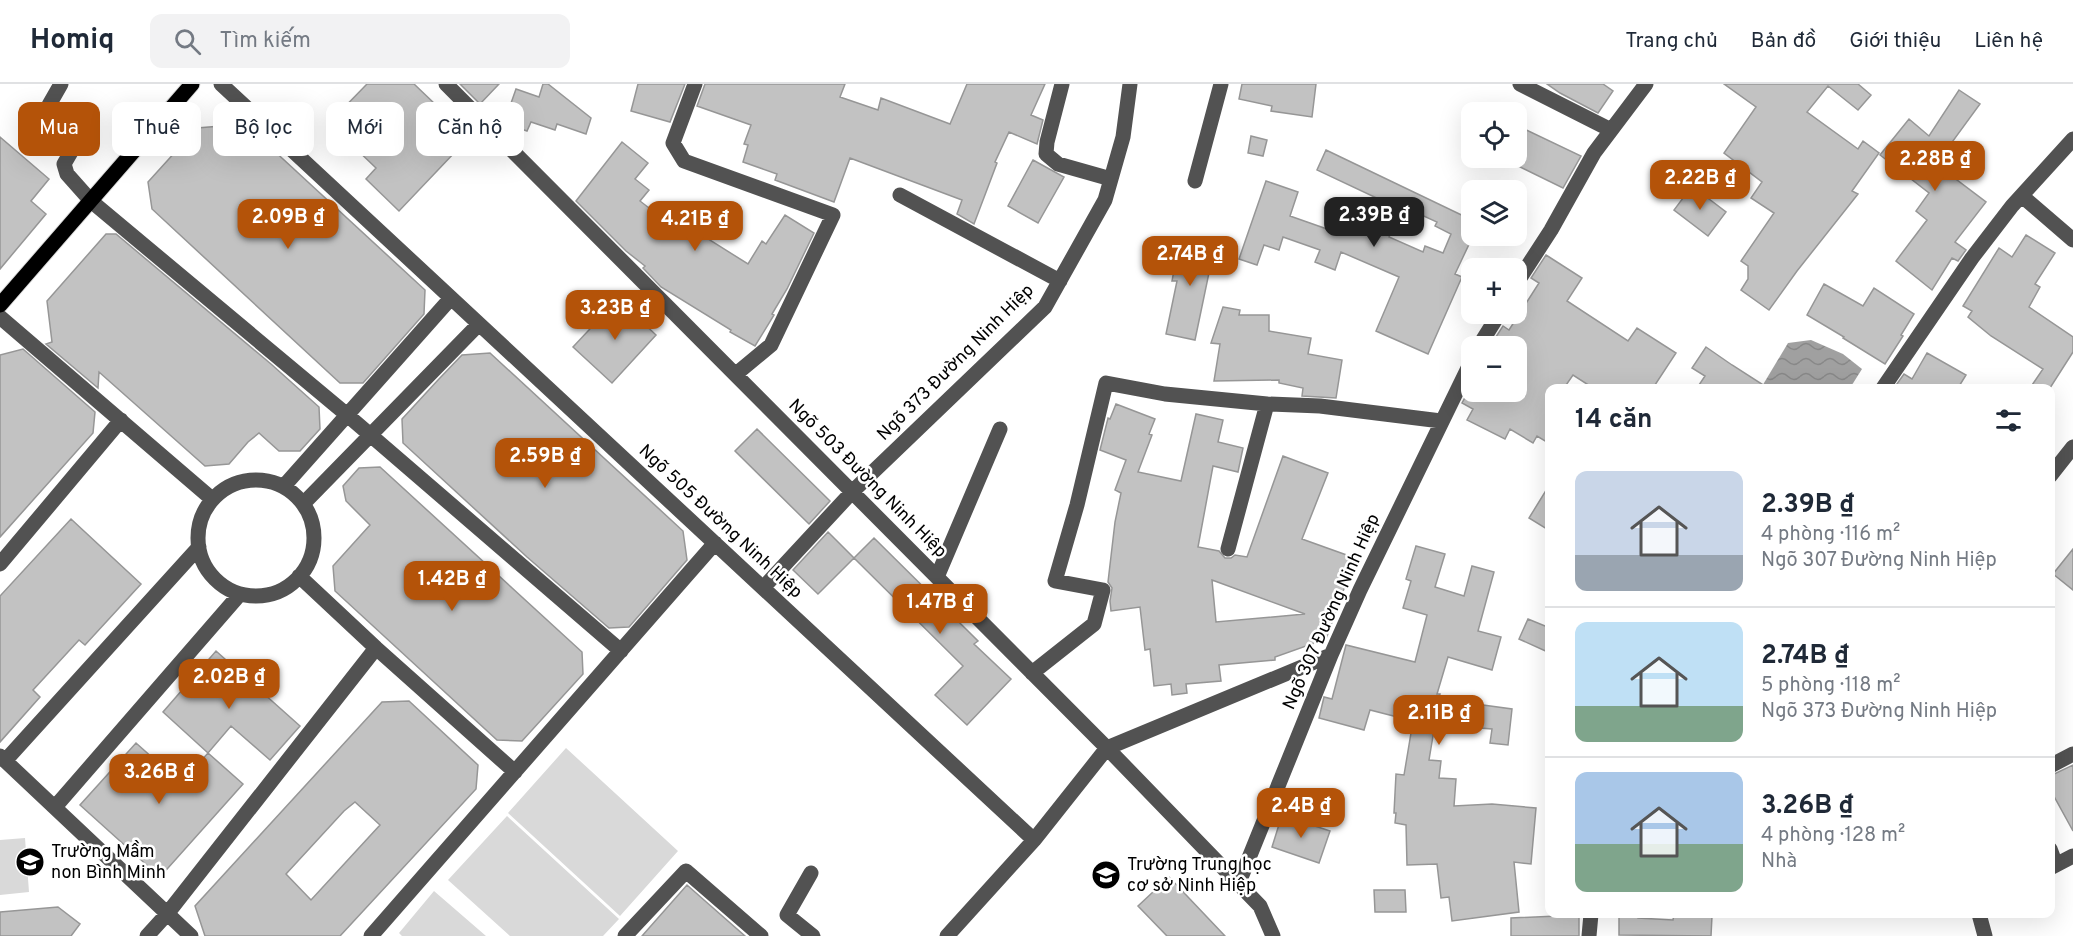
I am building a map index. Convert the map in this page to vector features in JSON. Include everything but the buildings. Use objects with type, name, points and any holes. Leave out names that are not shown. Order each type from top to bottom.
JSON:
[{"type":"main road","points":[[0,305],[192,84]]},
{"type":"street","points":[[61,84],[49,105],[49,120],[71,144],[71,152],[64,164],[66,172],[91,201],[346,414],[621,651]]},
{"type":"street","name":"Ngõ 505 Đường Ninh Hiệp","points":[[221,84],[1034,840]]},
{"type":"street","name":"Ngõ 503 Đường Ninh Hiệp","points":[[446,84],[1107,748],[1260,906],[1273,936]]},
{"type":"street","points":[[695,84],[672,143],[684,161],[833,215],[771,345],[736,374]]},
{"type":"street","points":[[1062,84],[1046,154],[1058,164],[1111,179]]},
{"type":"street","name":"Ngõ 373 Đường Ninh Hiệp","points":[[763,588],[852,492],[1045,307],[1105,200],[1124,137],[1130,84]]},
{"type":"street","points":[[1195,181],[1221,84]]},
{"type":"street","points":[[1520,84],[1611,130]]},
{"type":"street","points":[[1527,267],[1551,230],[1594,153],[1646,84]]},
{"type":"street","points":[[1887,384],[1972,258],[2022,196],[2073,139]]},
{"type":"street","points":[[900,195],[1060,281]]},
{"type":"street","points":[[2022,196],[2073,240]]},
{"type":"street","points":[[284,486],[451,298]]},
{"type":"street","points":[[0,317],[212,499]]},
{"type":"street","points":[[303,504],[479,324]]},
{"type":"street","points":[[1032,674],[1094,624],[1103,590],[1055,581],[1077,505],[1106,383],[1165,394],[1267,404],[1320,406],[1442,422]]},
{"type":"street","name":"Ngõ 307 Đường Ninh Hiệp","points":[[1238,885],[1331,655],[1360,590],[1461,383]]},
{"type":"street","points":[[1228,549],[1267,404]]},
{"type":"street","points":[[0,564],[121,420]]},
{"type":"street","points":[[937,577],[1000,429]]},
{"type":"street","points":[[2055,470],[2073,447]]},
{"type":"street","points":[[246,480],[265,480],[284,486],[303,504],[311,521],[314,540],[307,566],[299,576],[278,591],[266,595],[240,594],[213,576],[202,560],[199,547],[200,522],[212,499],[233,484],[246,480]]},
{"type":"street","points":[[371,936],[714,543]]},
{"type":"street","points":[[191,936],[3,758],[199,547]]},
{"type":"street","points":[[299,576],[514,772]]},
{"type":"street","points":[[55,807],[240,594]]},
{"type":"street","points":[[147,936],[167,914],[376,648]]},
{"type":"street","points":[[947,936],[1034,840],[1107,748],[1331,655]]},
{"type":"street","points":[[2055,763],[2073,754]]},
{"type":"street","points":[[2055,865],[2073,856]]},
{"type":"street","points":[[625,936],[686,872],[761,936]]},
{"type":"street","points":[[812,873],[787,915],[813,936]]},
{"type":"street","points":[[1589,936],[1591,918]]},
{"type":"street","points":[[1980,918],[1985,936]]},
{"type":"shaded area","points":[[566,748],[678,851],[620,916],[508,813]]},
{"type":"shaded area","points":[[507,816],[619,919],[603,936],[510,936],[448,880]]},
{"type":"shaded area","points":[[25,838],[29,892],[0,895],[0,840]]},
{"type":"shaded area","points":[[434,891],[486,936],[402,936],[399,933]]},
{"type":"water","points":[[1811,340],[1843,354],[1862,369],[1853,384],[1763,384],[1788,343]]},
{"type":"place","name":"Trường Mầm non Bình Minh","points":[[30,862]]},
{"type":"place","name":"Trường Trung học cơ sở Ninh Hiệp","points":[[1106,875]]}]
